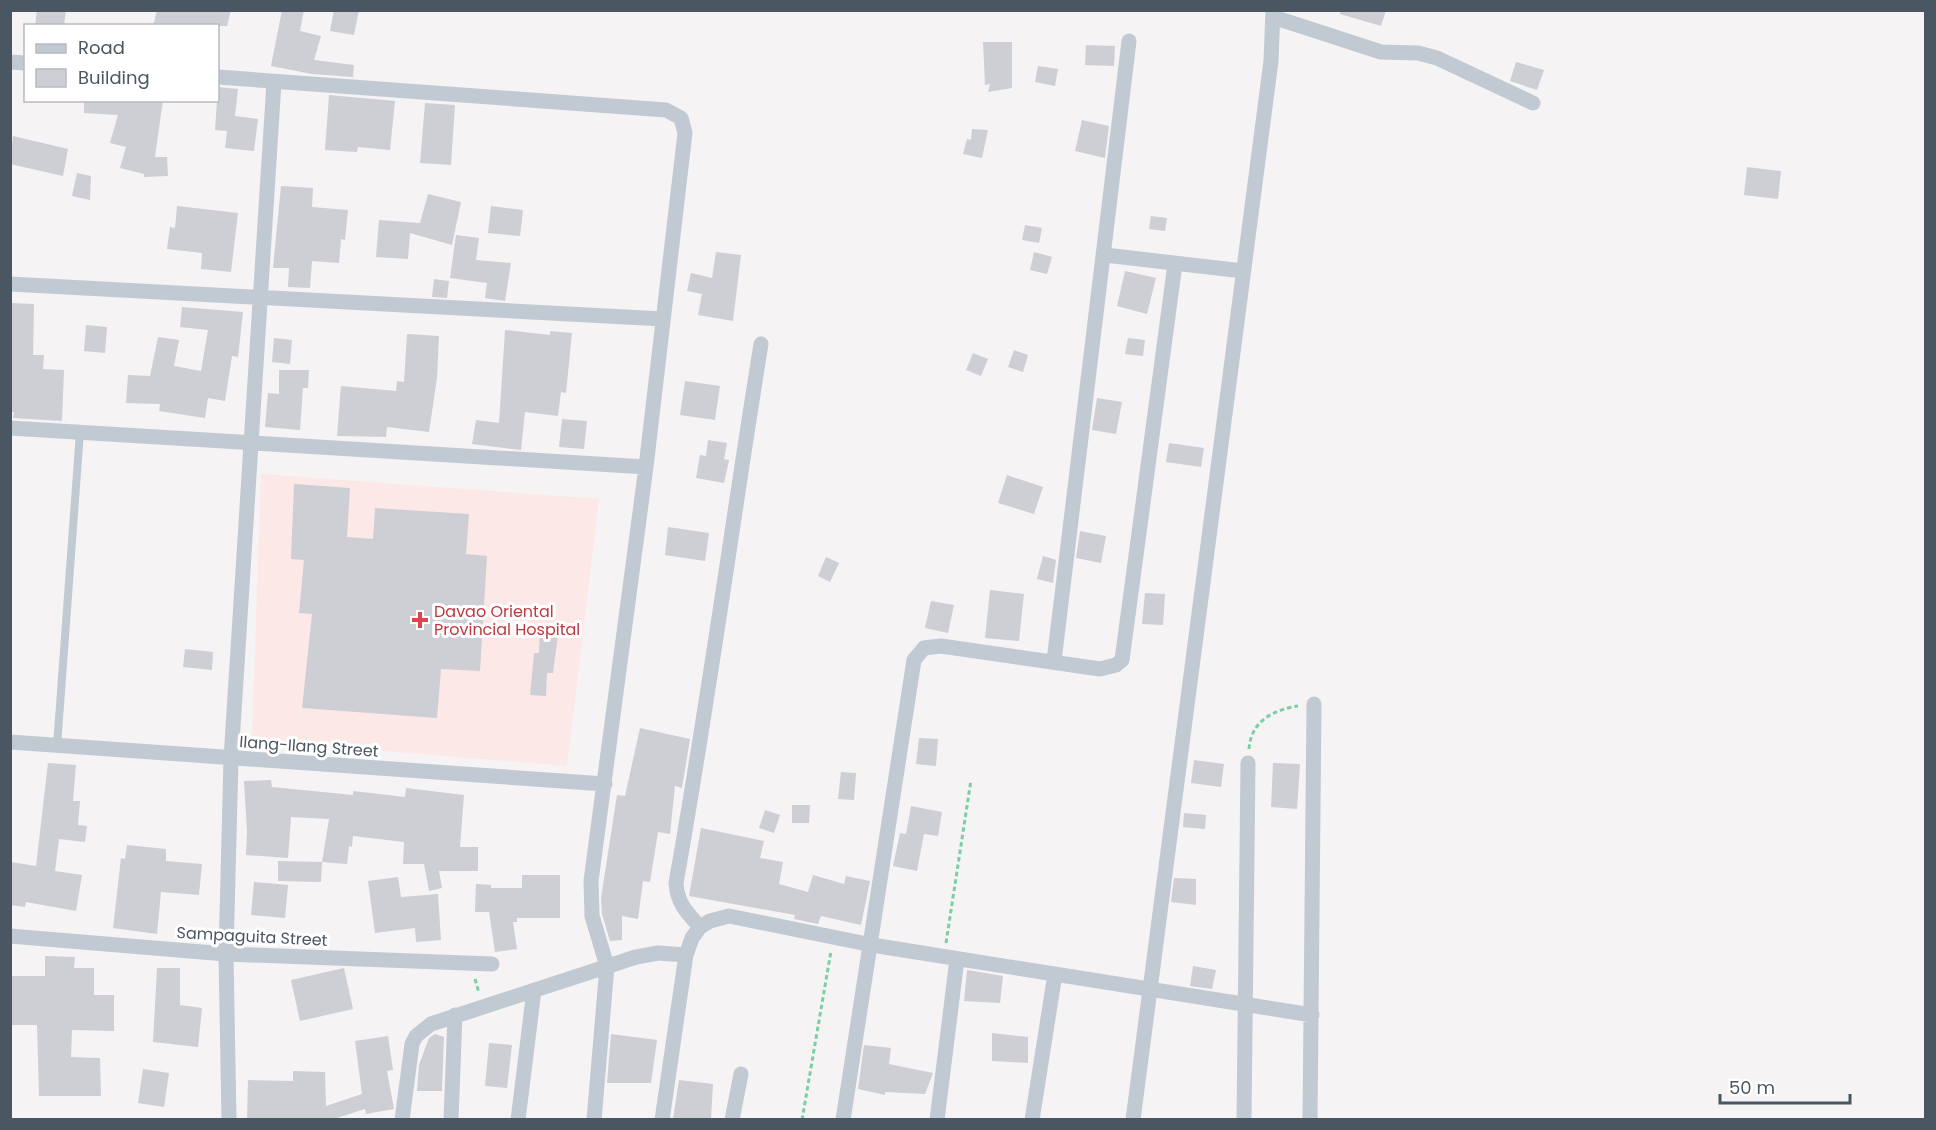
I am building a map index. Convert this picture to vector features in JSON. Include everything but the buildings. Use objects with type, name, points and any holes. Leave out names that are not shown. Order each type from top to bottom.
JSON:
[{"type":"street","points":[[1133,1119],[1244,271],[1270,61],[1273,14],[1381,52],[1418,53],[1437,58],[1533,103]]},
{"type":"street","points":[[1054,661],[1130,41]]},
{"type":"street","points":[[219,77],[675,113],[681,117],[685,134],[646,467],[591,881],[592,916],[607,966],[594,1119]]},
{"type":"street","points":[[229,1119],[226,954],[231,759],[274,81]]},
{"type":"street","points":[[1105,255],[1244,271]]},
{"type":"street","points":[[843,1119],[872,945],[911,670],[918,652],[941,646],[1108,668],[1122,660],[1175,264]]},
{"type":"street","points":[[10,284],[663,319]]},
{"type":"street","points":[[700,927],[681,904],[676,883],[702,738],[732,524],[761,344]]},
{"type":"street","points":[[10,428],[646,467]]},
{"type":"street","points":[[1310,1119],[1314,704]]},
{"type":"street","name":"Ilang-Ilang Street","points":[[10,742],[605,784]]},
{"type":"street","points":[[1244,1119],[1248,763]]},
{"type":"street","points":[[662,1119],[686,955],[700,927],[710,921],[729,916],[872,945],[1312,1015]]},
{"type":"street","name":"Sampaguita Street","points":[[10,936],[226,954],[492,964]]},
{"type":"street","points":[[402,1119],[412,1044],[416,1036],[431,1024],[607,966],[658,953],[686,955]]},
{"type":"street","points":[[937,1119],[951,958]]},
{"type":"street","points":[[1032,1119],[1055,974]]},
{"type":"street","points":[[518,1119],[534,990]]},
{"type":"street","points":[[451,1119],[455,1015]]},
{"type":"street","points":[[732,1119],[741,1074]]},
{"type":"lane","points":[[57,746],[80,432]]},
{"type":"path","points":[[1248,763],[1249,743],[1256,726],[1265,717],[1278,710],[1314,704]]},
{"type":"path","points":[[951,958],[971,780]]},
{"type":"path","points":[[802,1119],[833,938]]},
{"type":"path","points":[[472,963],[482,1007]]},
{"type":"shaded area","name":"Davao Oriental Provincial Hospital","points":[[261,474],[599,499],[567,766],[252,740]]},
{"type":"place","name":"Davao Oriental Provincial Hospital","points":[[420,620]]}]
